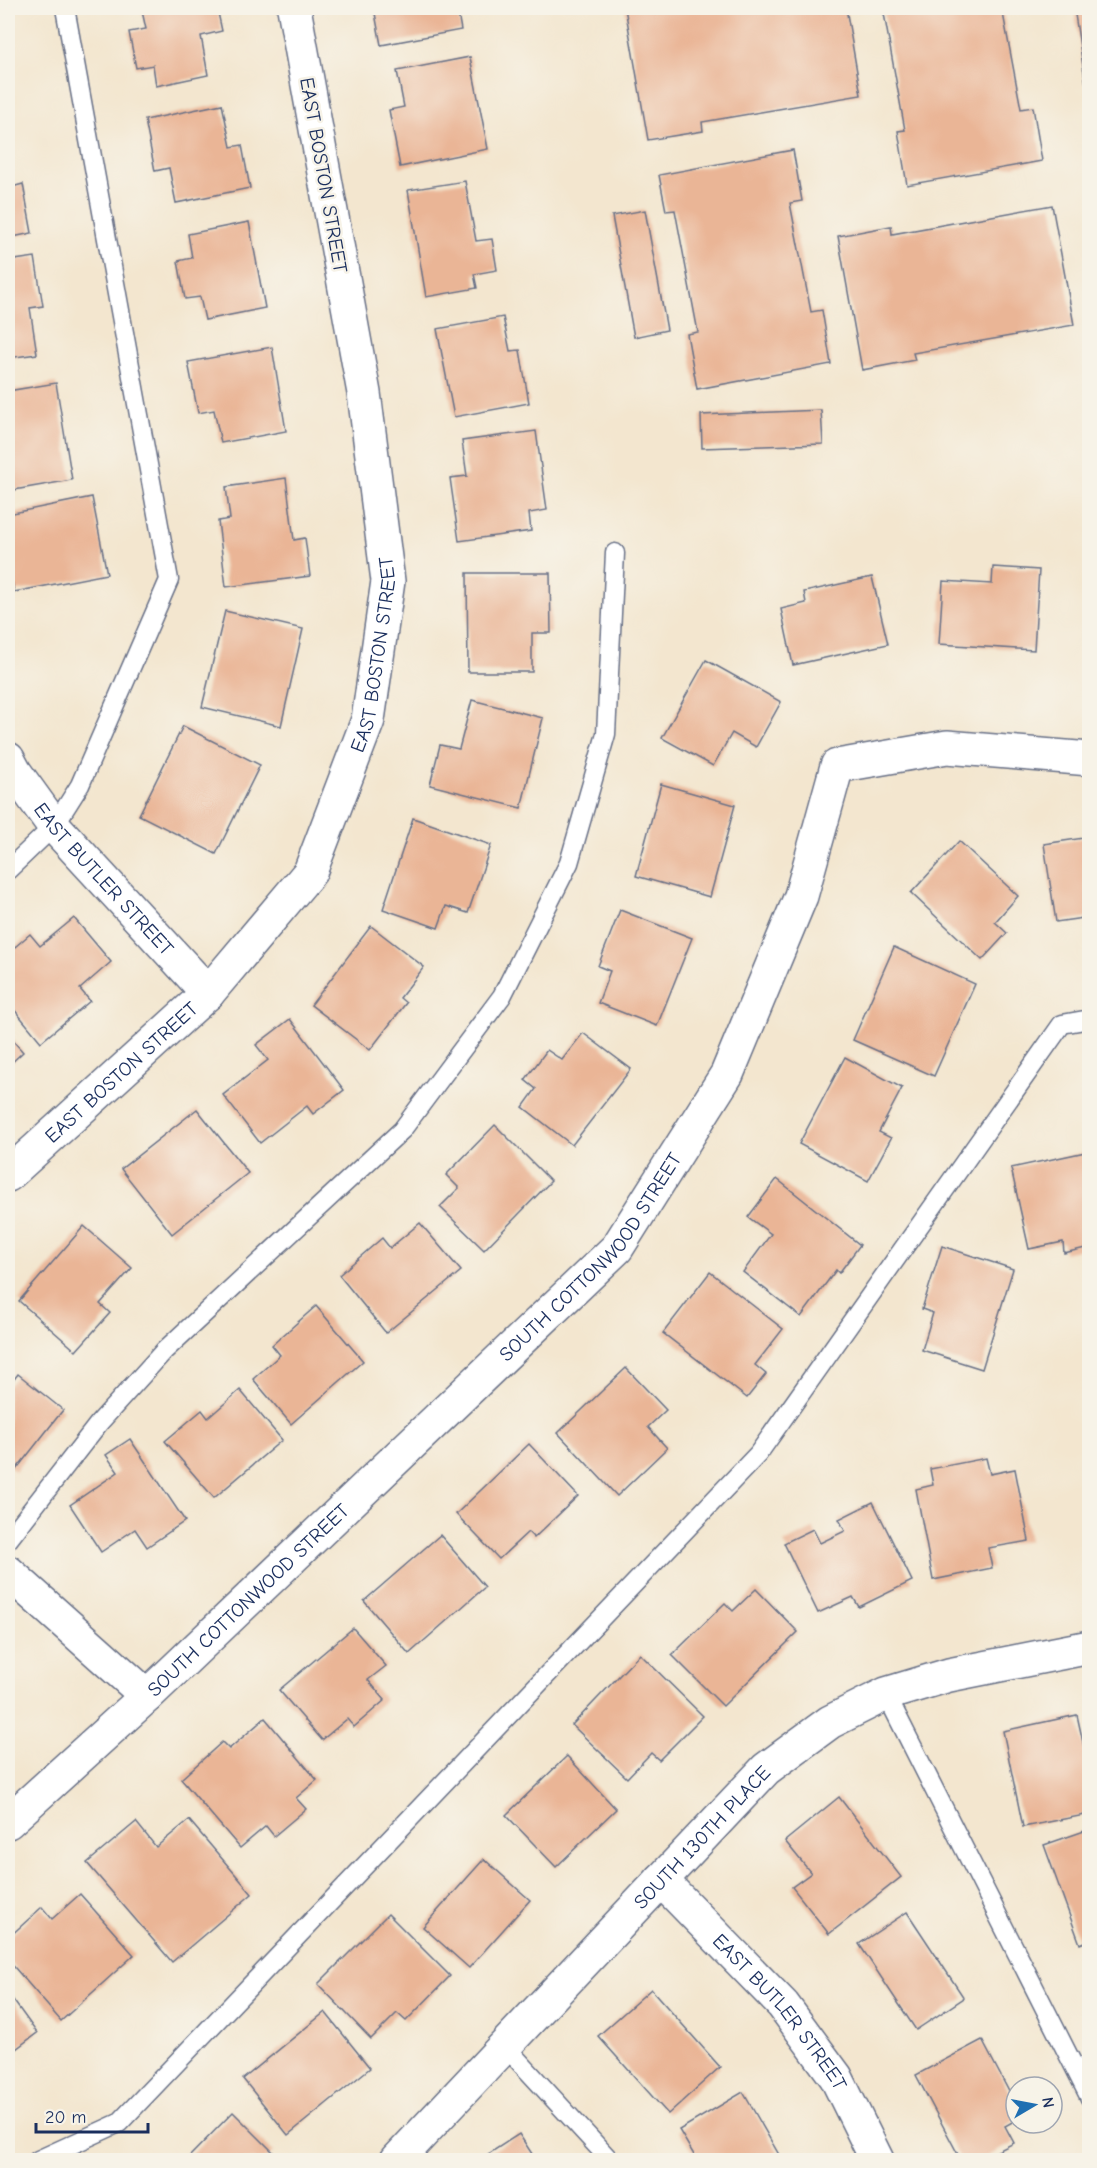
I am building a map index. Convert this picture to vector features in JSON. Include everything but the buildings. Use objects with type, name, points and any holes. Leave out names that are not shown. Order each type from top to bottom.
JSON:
[{"type":"street","name":"EAST BOSTON STREET","points":[[8,1174],[208,993],[310,872],[368,720],[388,581],[364,393],[294,8]]},
{"type":"street","name":"SOUTH COTTONWOOD STREET","points":[[8,1822],[147,1695],[617,1248],[728,1074],[801,896],[837,766],[947,747],[1089,759]]},
{"type":"street","name":"EAST BUTLER STREET","points":[[8,759],[54,826],[208,993]]},
{"type":"street","points":[[8,1572],[147,1695]]},
{"type":"street","name":"SOUTH 130TH PLACE","points":[[397,2160],[766,1769],[830,1722],[886,1694],[949,1675],[1089,1647]]},
{"type":"street","name":"EAST BUTLER STREET","points":[[661,1880],[783,2005],[836,2077],[877,2160]]},
{"type":"lane","points":[[8,870],[54,826],[80,785],[169,580],[65,8]]},
{"type":"lane","points":[[8,1540],[99,1423],[164,1351],[402,1130],[502,996],[569,863],[606,734],[615,553]]},
{"type":"lane","points":[[38,2160],[119,2123],[758,1454],[1062,1024],[1089,1019]]},
{"type":"lane","points":[[886,1694],[1089,2098]]},
{"type":"lane","points":[[505,2046],[610,2160]]}]
